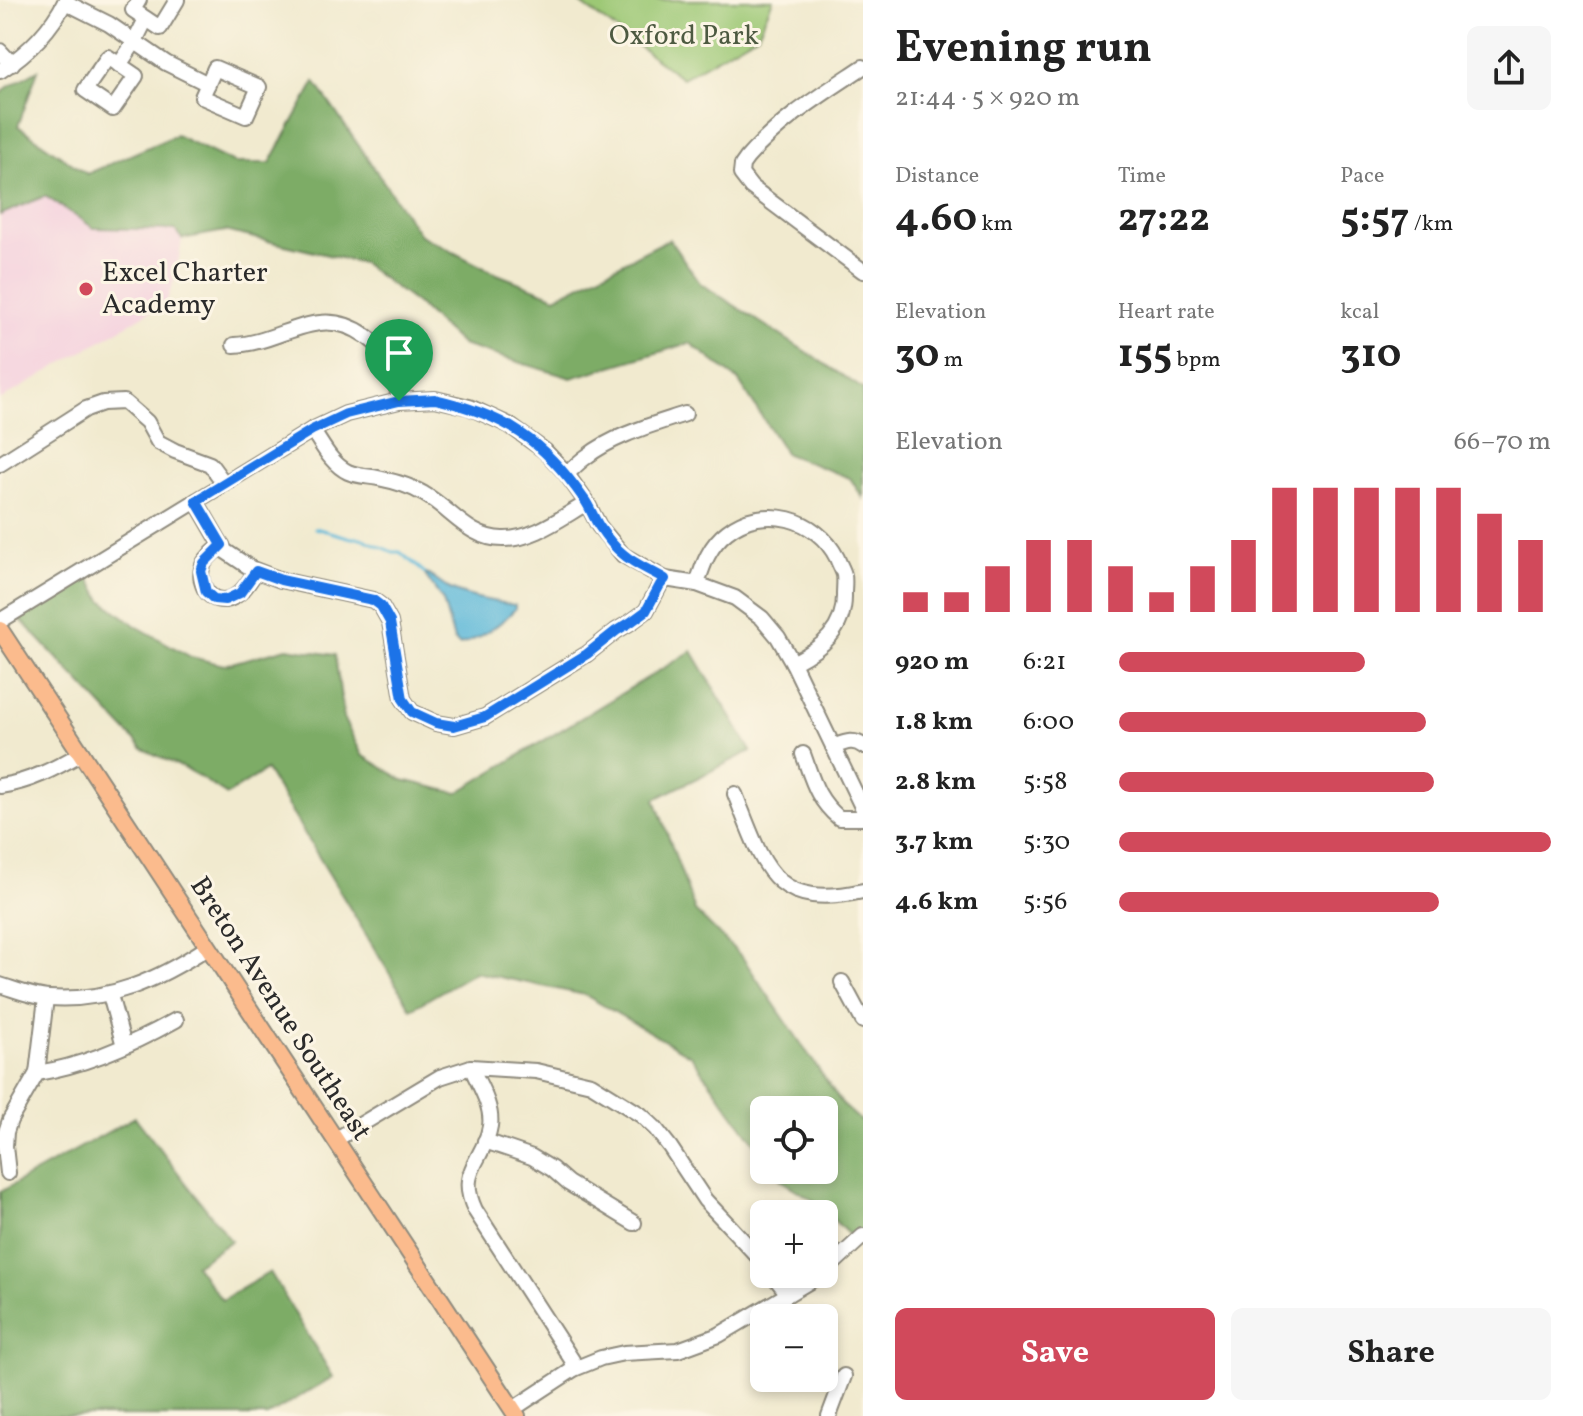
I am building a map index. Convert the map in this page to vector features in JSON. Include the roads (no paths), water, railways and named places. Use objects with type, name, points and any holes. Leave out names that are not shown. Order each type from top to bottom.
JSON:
[{"type":"main road","name":"Breton Avenue Southeast","points":[[0,630],[515,1413]]},
{"type":"street","points":[[139,0],[133,10],[160,28],[177,0]]},
{"type":"street","points":[[0,51],[6,68],[45,33],[66,1],[109,24],[166,63],[208,84]]},
{"type":"street","points":[[119,65],[146,19]]},
{"type":"street","points":[[863,67],[780,124],[747,158],[741,174],[751,187],[863,271]]},
{"type":"street","points":[[234,345],[254,343],[316,322],[348,325],[374,341],[385,352],[396,374],[399,401]]},
{"type":"street","points":[[0,621],[312,430],[346,414],[399,401],[435,399],[469,407],[509,425],[545,451],[567,474],[599,526],[623,555],[665,579],[697,584],[735,598],[762,618],[793,663],[863,809]]},
{"type":"street","points":[[0,464],[86,409],[103,403],[124,402],[147,422],[158,442],[210,464],[224,483]]},
{"type":"street","points":[[567,474],[588,455],[613,441],[685,414]]},
{"type":"street","points":[[312,430],[334,461],[346,471],[402,484],[424,494],[481,535],[499,539],[525,536],[587,503]]},
{"type":"street","points":[[196,501],[225,551],[256,571],[281,580],[373,600],[381,606],[390,622],[400,687],[407,706],[420,717],[454,726],[485,717],[587,654],[646,611],[665,579]]},
{"type":"street","points":[[697,584],[704,561],[714,545],[728,531],[742,524],[755,518],[786,517],[813,529],[830,546],[844,574],[845,602],[840,621],[825,643],[793,663]]},
{"type":"street","points":[[222,545],[204,563],[201,571],[206,592],[214,599],[225,600],[240,593],[256,571]]},
{"type":"street","points":[[833,747],[851,741],[863,746]]},
{"type":"street","points":[[0,786],[17,784],[82,753]]},
{"type":"street","points":[[803,754],[826,808],[839,818],[863,818]]},
{"type":"street","points":[[735,794],[759,854],[772,875],[785,886],[816,897],[863,891]]},
{"type":"street","points":[[0,985],[46,998],[110,995],[152,980],[208,947]]},
{"type":"street","points":[[842,982],[863,1021]]},
{"type":"street","points":[[110,995],[124,1046]]},
{"type":"street","points":[[8,1173],[6,1132],[37,1073],[46,998]]},
{"type":"street","points":[[37,1073],[124,1046],[176,1020]]},
{"type":"street","points":[[335,1140],[440,1077],[471,1067],[536,1071],[591,1084],[641,1115],[670,1147],[705,1200],[750,1248]]},
{"type":"street","points":[[471,1067],[486,1101],[490,1127],[469,1176],[470,1199],[572,1360],[574,1369]]},
{"type":"street","points":[[485,1141],[532,1157],[634,1223]]},
{"type":"street","points":[[838,1259],[863,1236]]},
{"type":"street","points":[[783,1288],[788,1294]]},
{"type":"street","points":[[515,1413],[574,1369],[624,1353],[678,1350],[700,1343],[798,1288]]},
{"type":"street","points":[[829,1416],[844,1376]]},
{"type":"water","points":[[425,573],[454,591],[515,605],[515,609],[489,631],[459,645],[454,640],[443,601]]},
{"type":"waterway","points":[[315,528],[361,538],[400,552],[425,573]]},
{"type":"place","name":"Excel Charter Academy","points":[[86,289]]},
{"type":"park label","name":"Oxford Park","points":[[684,36]]}]
